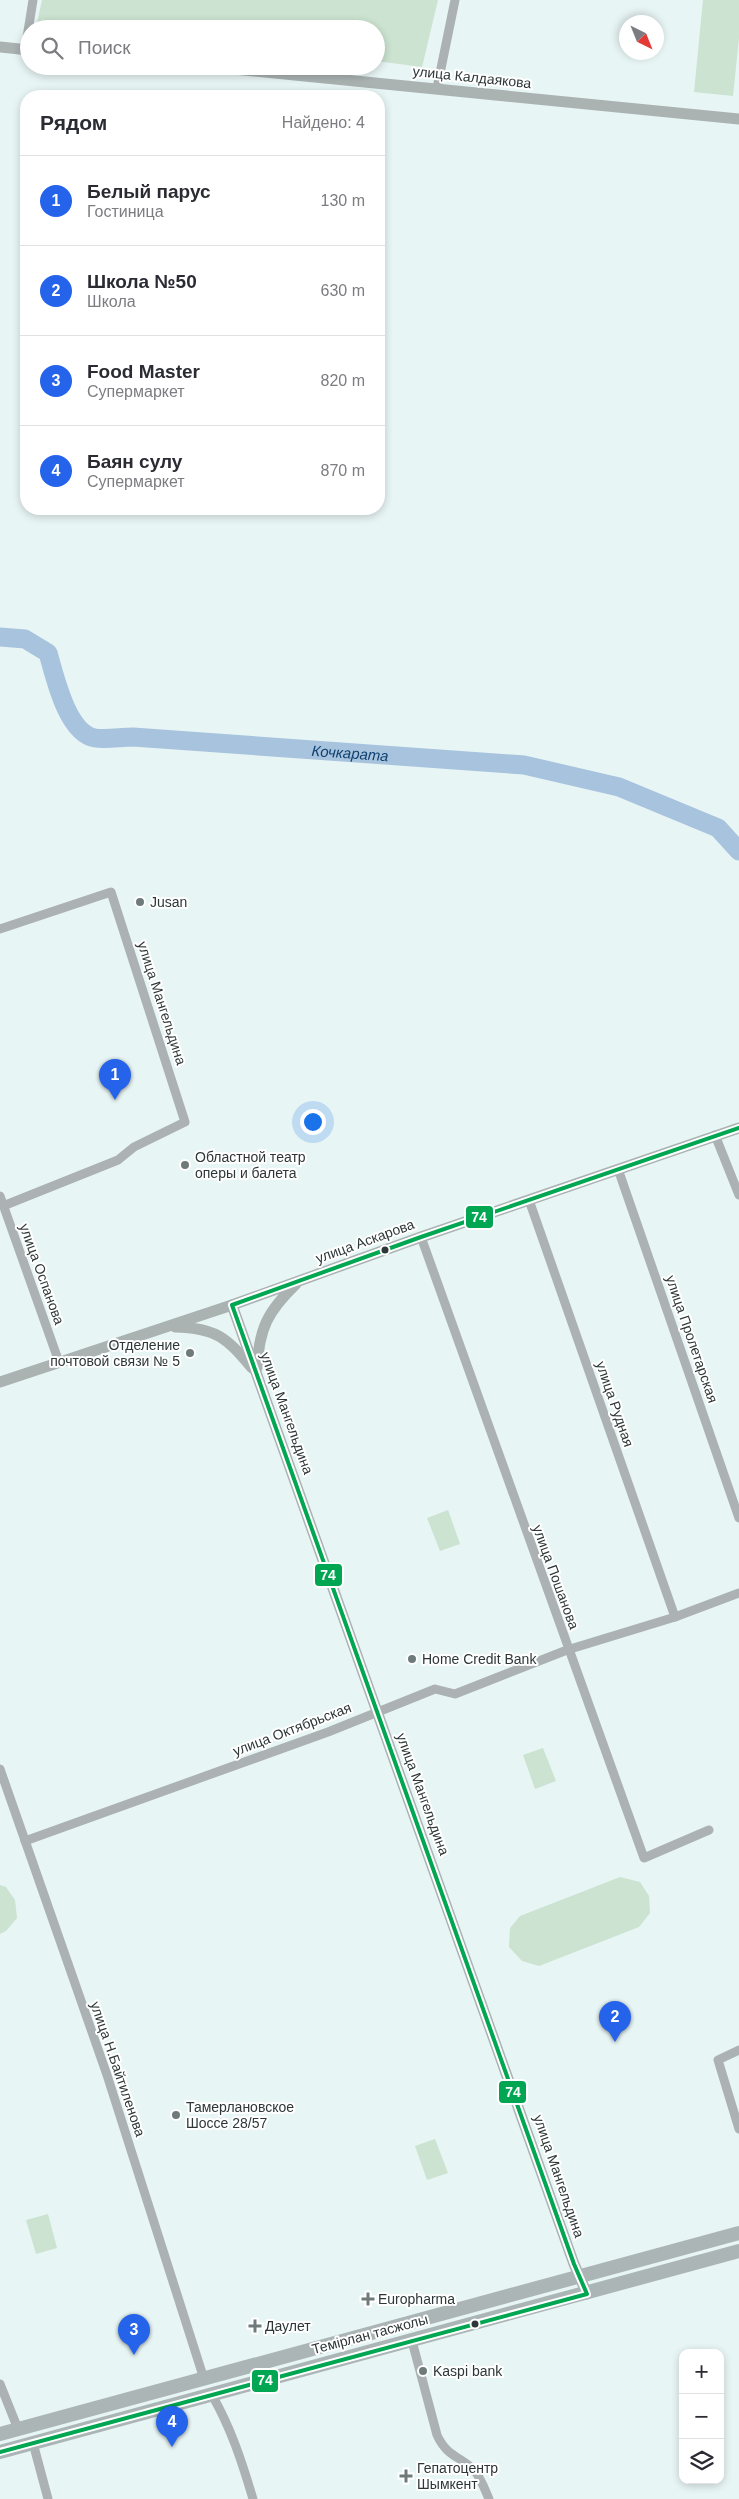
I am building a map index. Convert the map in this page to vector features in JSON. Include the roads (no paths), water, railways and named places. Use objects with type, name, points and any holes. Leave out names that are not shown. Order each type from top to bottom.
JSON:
[{"type":"main road","name":"Темірлан тасжолы","points":[[0,2434],[739,2233]]},
{"type":"main road","name":"Темірлан тасжолы","points":[[0,2452],[587,2294],[739,2251]]},
{"type":"street","points":[[31,20],[33,0]]},
{"type":"street","points":[[437,88],[455,0]]},
{"type":"street","points":[[0,47],[20,49]]},
{"type":"street","name":"улица Калдаякова","points":[[299,75],[739,119]]},
{"type":"street","name":"улица Мангельдина","points":[[0,929],[111,892],[185,1122],[134,1147],[118,1160],[3,1206]]},
{"type":"street","name":"улица Аскарова","points":[[0,1382],[232,1305],[421,1237],[739,1128]]},
{"type":"street","points":[[716,1135],[739,1195]]},
{"type":"street","name":"улица Пролетарская","points":[[618,1169],[739,1518]]},
{"type":"street","name":"улица Оспанова","points":[[0,1196],[59,1362]]},
{"type":"street","name":"улица Рудная","points":[[529,1200],[675,1617]]},
{"type":"street","name":"улица Пошанова","points":[[421,1237],[567,1650],[644,1858],[709,1830]]},
{"type":"street","points":[[257,1374],[258,1343],[263,1326],[281,1299],[301,1280]]},
{"type":"street","name":"улица Мангельдина","points":[[232,1305],[579,2277],[587,2294]]},
{"type":"street","points":[[166,1327],[206,1329],[223,1337],[257,1374]]},
{"type":"street","name":"улица Октябрьская","points":[[25,1841],[328,1732],[435,1690],[455,1694],[567,1650],[675,1617],[739,1594]]},
{"type":"street","name":"улица Н.Байтиленова","points":[[0,1769],[107,2075],[204,2379]]},
{"type":"street","points":[[739,2050],[718,2060],[739,2129]]},
{"type":"street","points":[[412,2341],[436,2435],[441,2445],[452,2456],[474,2470],[488,2499]]},
{"type":"street","points":[[0,2384],[18,2429]]},
{"type":"street","points":[[212,2395],[226,2418],[237,2446],[253,2499]]},
{"type":"street","points":[[33,2443],[48,2499]]},
{"type":"waterway","name":"Кочкарата","points":[[0,637],[25,639],[48,653],[59,689],[70,715],[85,734],[95,738],[133,737],[524,765],[619,787],[718,828],[739,851]]},
{"type":"place","name":"Jusan","points":[[140,902]]},
{"type":"place","name":"Белый парус","points":[[115,1100]]},
{"type":"place","name":"Областной театр оперы и балета","points":[[185,1165]]},
{"type":"place","name":"Отделение почтовой связи № 5","points":[[190,1353]]},
{"type":"place","name":"Home Credit Bank","points":[[412,1659]]},
{"type":"place","name":"Школа №50","points":[[615,2042]]},
{"type":"place","name":"Тамерлановское Шоссе 28/57","points":[[176,2115]]},
{"type":"place","name":"Europharma","points":[[368,2299]]},
{"type":"place","name":"Даулет","points":[[255,2326]]},
{"type":"place","name":"Food Master","points":[[134,2355]]},
{"type":"place","name":"Kaspi bank","points":[[423,2371]]},
{"type":"place","name":"Баян сулу","points":[[172,2447]]},
{"type":"place","name":"Гепатоцентр Шымкент","points":[[406,2476]]}]
